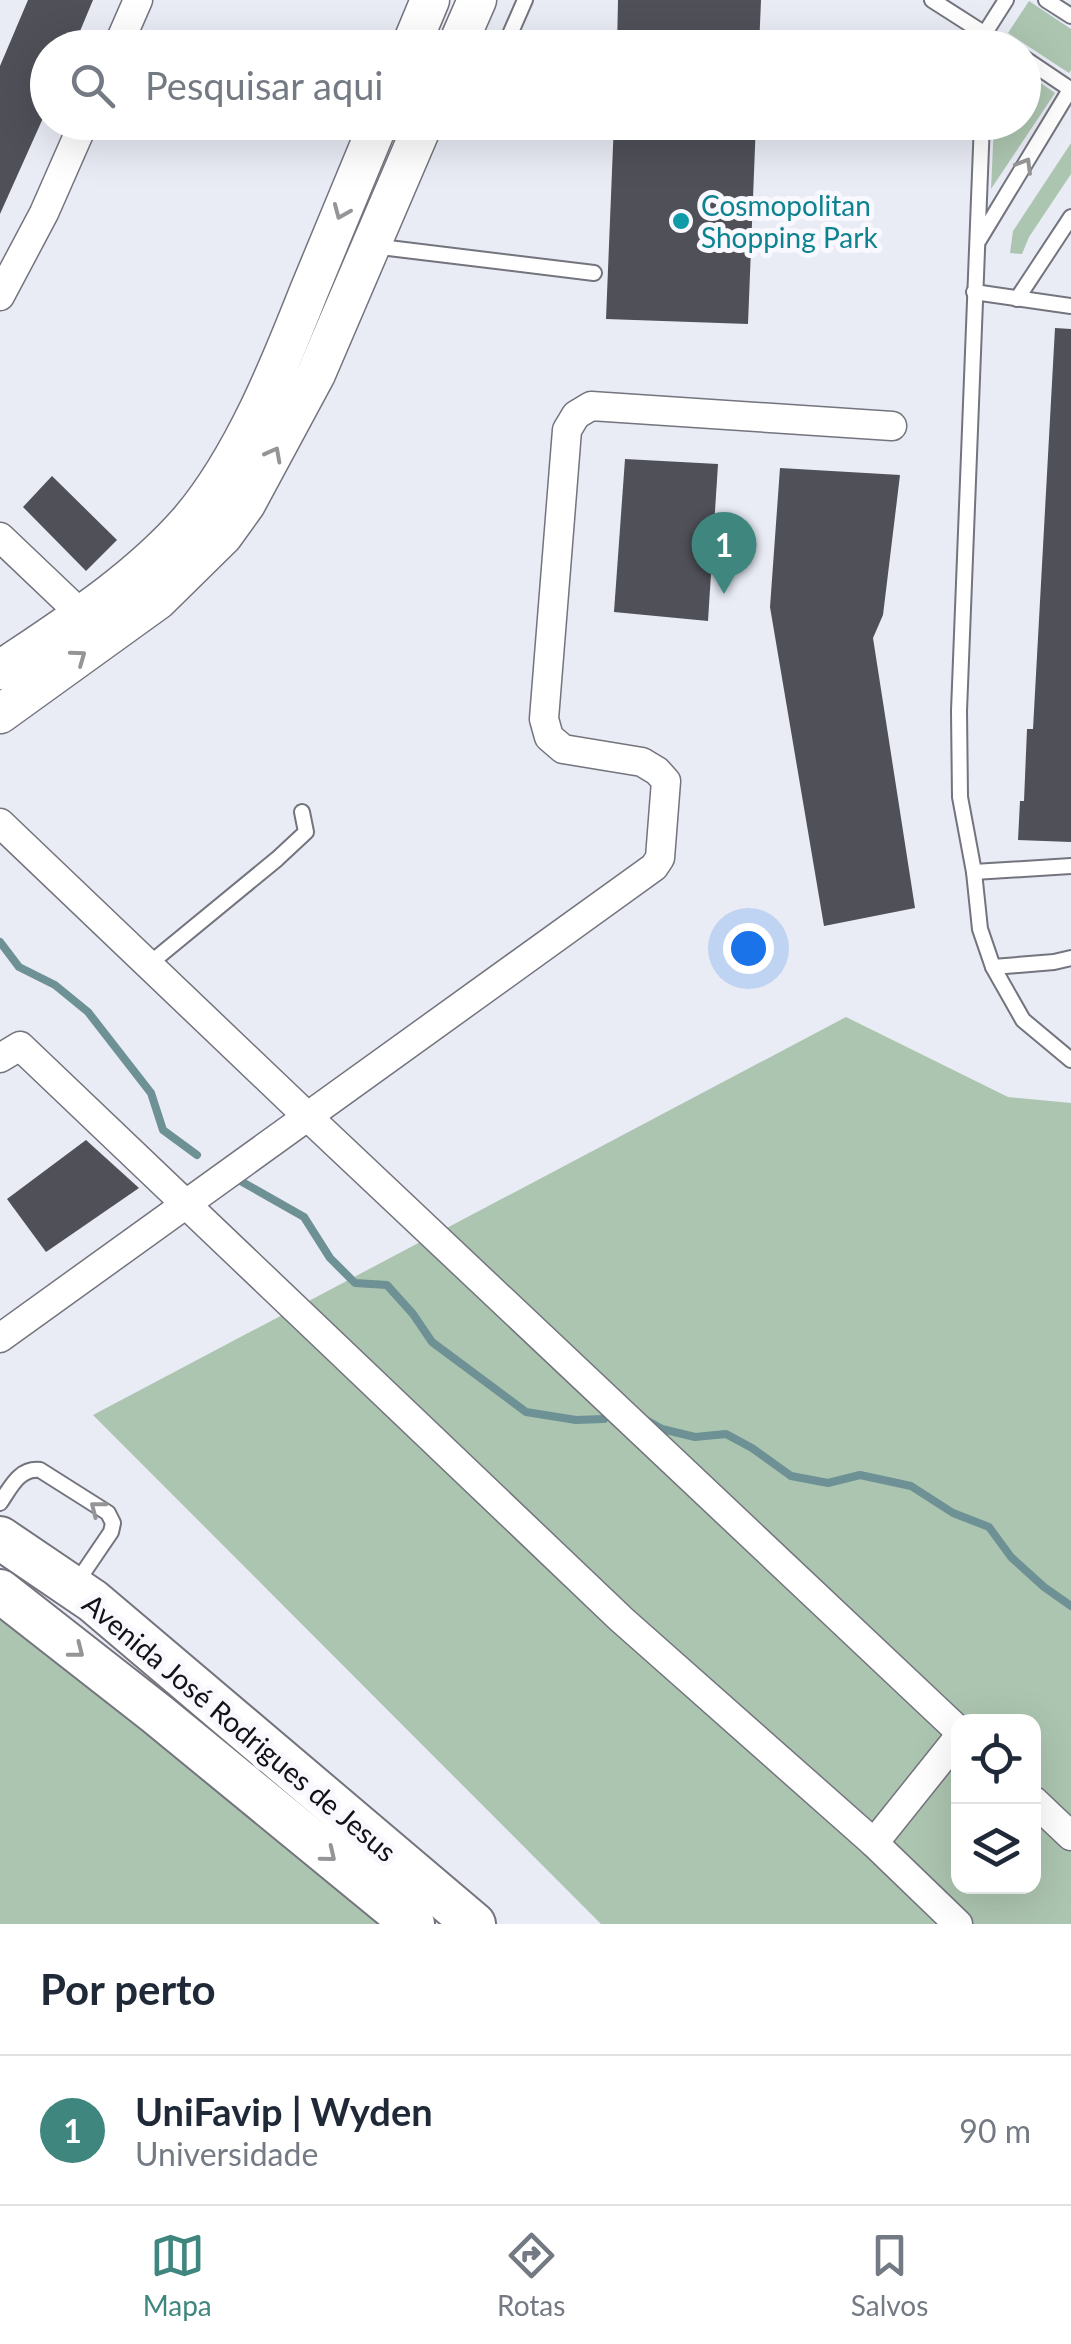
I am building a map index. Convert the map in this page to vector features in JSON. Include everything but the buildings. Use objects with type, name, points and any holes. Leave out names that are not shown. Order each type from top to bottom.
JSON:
[{"type":"main road","points":[[418,30],[430,0]]},
{"type":"main road","points":[[464,30],[476,0]]},
{"type":"main road","points":[[0,714],[158,600],[206,528],[212,491],[271,386],[372,140]]},
{"type":"main road","points":[[0,670],[82,615],[137,571],[246,504],[316,374],[422,140]]},
{"type":"main road","name":"Avenida José Rodrigues de Jesus","points":[[0,1538],[74,1587],[474,1924]]},
{"type":"main road","name":"Avenida José Rodrigues de Jesus","points":[[0,1591],[413,1924]]},
{"type":"street","points":[[125,30],[138,0]]},
{"type":"street","points":[[0,296],[44,213],[76,140]]},
{"type":"street","points":[[0,1338],[654,867],[660,858],[666,781],[642,762],[563,749],[549,737],[544,719],[567,430],[576,415],[591,406],[892,426]]},
{"type":"street","points":[[0,538],[82,615]]},
{"type":"street","points":[[0,822],[951,1723]]},
{"type":"street","points":[[6,1045],[184,1204],[621,1619],[874,1843],[958,1924]]},
{"type":"street","points":[[874,1843],[951,1747]]},
{"type":"street","points":[[1037,1804],[1071,1836]]},
{"type":"lane","points":[[512,30],[526,0]]},
{"type":"lane","points":[[932,0],[972,30]]},
{"type":"lane","points":[[990,30],[1006,0]]},
{"type":"lane","points":[[1046,0],[1071,16]]},
{"type":"lane","points":[[1041,69],[1071,89],[1041,138]]},
{"type":"lane","points":[[982,140],[959,711],[960,797],[980,930],[993,967],[1023,1020],[1071,1060]]},
{"type":"lane","points":[[979,240],[1040,140]]},
{"type":"lane","points":[[1017,299],[1071,218]]},
{"type":"lane","points":[[371,246],[594,273]]},
{"type":"lane","points":[[974,292],[1071,306]]},
{"type":"lane","points":[[148,965],[306,832],[302,812]]},
{"type":"lane","points":[[974,872],[1071,866]]},
{"type":"lane","points":[[993,967],[1071,958]]},
{"type":"lane","points":[[0,1503],[20,1474],[29,1469],[40,1470],[108,1513],[113,1523],[111,1532],[74,1587]]},
{"type":"green space","points":[[1029,1],[1071,29],[1069,73],[1041,55],[1041,30],[1010,30]]},
{"type":"green space","points":[[1041,83],[1055,93],[1041,114]]},
{"type":"green space","points":[[993,140],[1024,140],[991,189]]},
{"type":"green space","points":[[1071,143],[1071,174],[1022,254],[1010,253],[1013,231]]},
{"type":"green space","points":[[846,1017],[1008,1097],[1071,1103],[1071,1924],[601,1924],[93,1415]]},
{"type":"green space","points":[[0,1606],[388,1924],[0,1924]]},
{"type":"waterway","points":[[0,942],[19,967],[55,985],[88,1012],[151,1093],[163,1130],[197,1155]]},
{"type":"waterway","points":[[237,1179],[304,1217],[330,1258],[355,1283],[387,1285],[432,1342],[526,1412],[576,1420],[604,1419]]},
{"type":"waterway","points":[[646,1420],[662,1429],[695,1437],[726,1434],[791,1476],[828,1483],[860,1475],[911,1486],[953,1513],[989,1527],[1011,1557],[1071,1606]]},
{"type":"place","name":"Cosmopolitan Shopping Park","points":[[681,221]]},
{"type":"place","name":"UniFavip | Wyden","points":[[724,594]]}]
